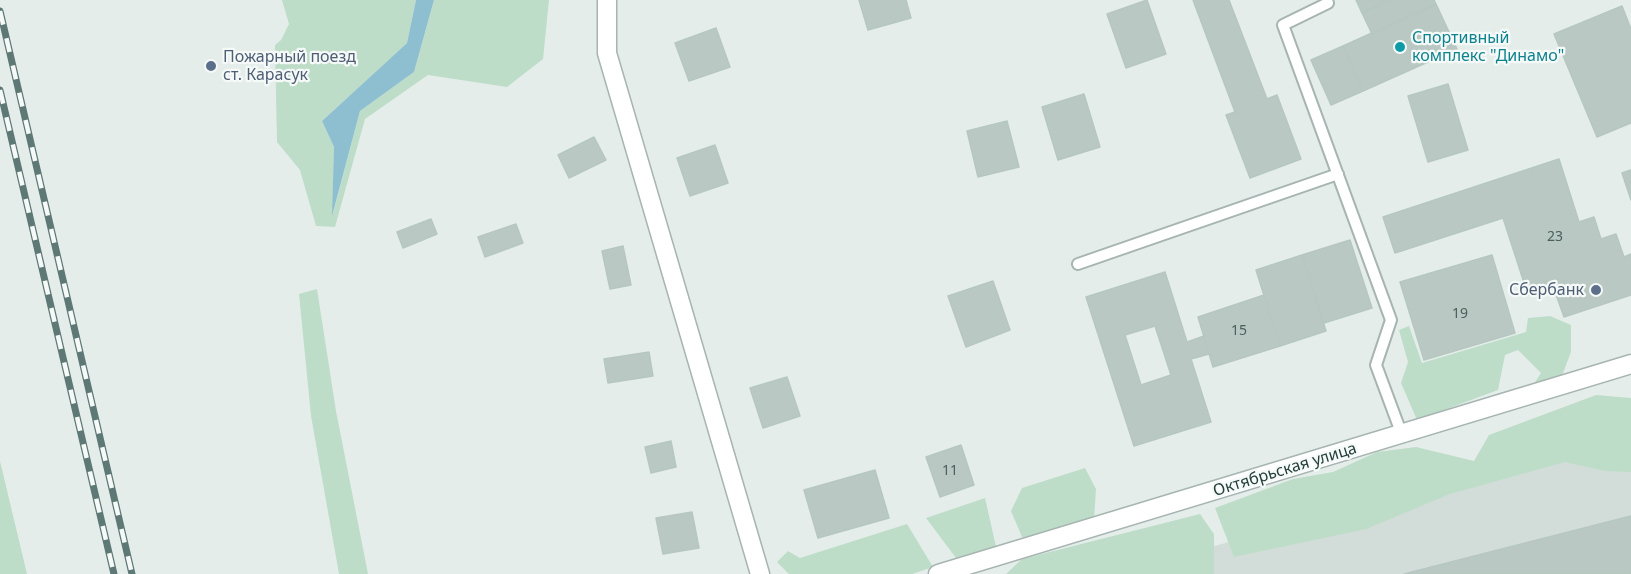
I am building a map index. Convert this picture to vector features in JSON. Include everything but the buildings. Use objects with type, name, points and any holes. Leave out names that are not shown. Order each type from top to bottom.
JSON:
[{"type":"street","points":[[607,0],[607,53],[760,574]]},
{"type":"street","name":"Октябрьская улица","points":[[938,574],[1631,364]]},
{"type":"lane","points":[[1328,3],[1283,25],[1391,320],[1376,365],[1402,435]]},
{"type":"lane","points":[[1078,264],[1338,174]]},
{"type":"shaded area","points":[[1631,428],[1631,574],[1116,574]]},
{"type":"green space","points":[[282,0],[416,0],[407,43],[322,121],[334,147],[333,213],[360,111],[414,72],[434,0],[549,0],[543,59],[507,87],[428,75],[365,119],[335,227],[316,226],[300,170],[277,142],[275,45],[281,40],[289,24]]},
{"type":"green space","points":[[317,289],[336,411],[368,574],[339,574],[311,416],[299,294]]},
{"type":"green space","points":[[1550,316],[1571,325],[1571,352],[1560,381],[1528,393],[1541,373],[1518,350],[1505,355],[1498,390],[1417,420],[1401,383],[1408,362],[1399,330],[1409,326],[1422,363],[1526,332],[1528,318]]},
{"type":"green space","points":[[1596,395],[1631,398],[1631,472],[1605,471],[1565,462],[1450,494],[1366,529],[1234,557],[1215,508],[1293,479],[1333,472],[1377,452],[1416,447],[1474,461],[1489,435]]},
{"type":"green space","points":[[0,461],[27,574],[0,574]]},
{"type":"green space","points":[[1085,468],[1096,489],[1094,520],[1080,533],[1022,537],[1011,511],[1022,488]]},
{"type":"green space","points":[[985,498],[997,551],[962,566],[926,518]]},
{"type":"green space","points":[[1200,514],[1214,534],[1214,574],[1006,574],[1022,559]]},
{"type":"green space","points":[[907,524],[933,567],[912,574],[789,574],[777,562],[788,551],[800,558]]},
{"type":"water","points":[[416,0],[434,0],[414,72],[360,111],[332,216],[334,147],[322,121],[407,43]]},
{"type":"railway","points":[[0,11],[132,574]]},
{"type":"railway","points":[[0,90],[114,574]]},
{"type":"place","name":"Спортивный комплекс \"Динамо\"","points":[[1400,47]]},
{"type":"place","name":"Пожарный поезд ст. Карасук","points":[[211,66]]},
{"type":"place","name":"Сбербанк","points":[[1596,290]]}]
